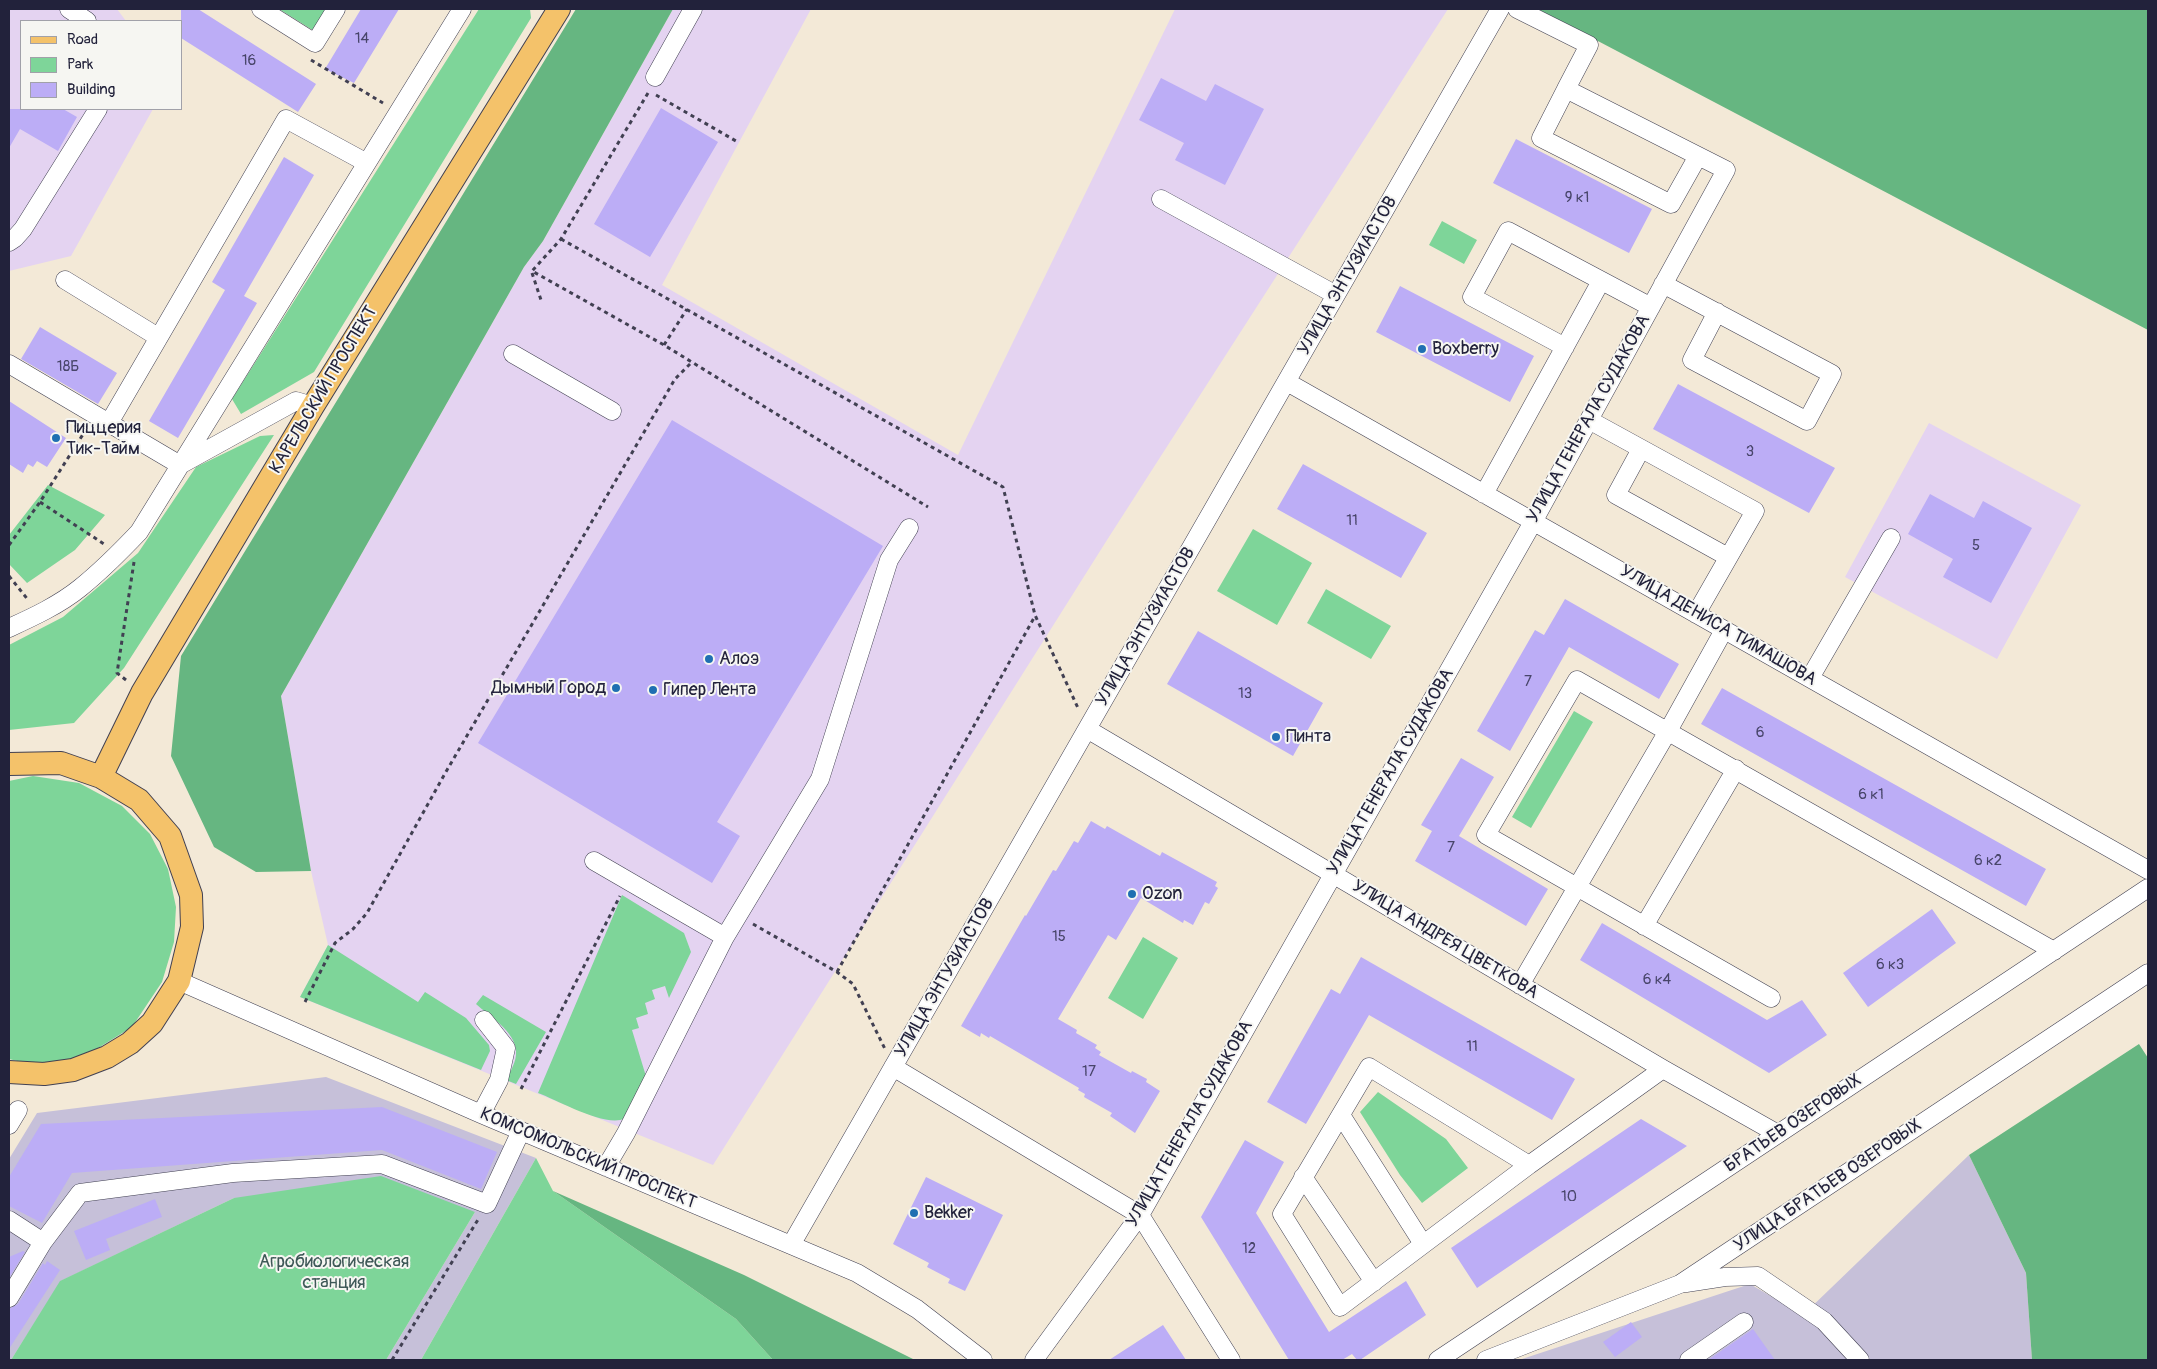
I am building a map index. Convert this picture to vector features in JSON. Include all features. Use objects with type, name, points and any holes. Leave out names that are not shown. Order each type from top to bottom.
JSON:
[{"type":"main road","name":"КАРЕЛЬСКИЙ ПРОСПЕКТ","points":[[101,777],[142,693],[551,15]]},
{"type":"main road","points":[[9,764],[17,762],[61,763],[101,777],[139,800],[170,836],[191,895],[192,927],[179,981],[152,1022],[130,1043],[107,1057],[73,1070],[44,1074],[9,1072]]},
{"type":"street","points":[[69,9],[86,20]]},
{"type":"street","points":[[261,9],[316,43],[336,9]]},
{"type":"street","points":[[9,628],[39,614],[80,589],[139,532],[462,9]]},
{"type":"street","points":[[655,77],[693,9]]},
{"type":"street","name":"УЛИЦА ЭНТУЗИАСТОВ","points":[[791,1245],[1500,9]]},
{"type":"street","points":[[1518,9],[1589,45],[1540,138],[1671,204],[1698,156],[1566,89]]},
{"type":"street","points":[[9,242],[23,229],[97,110]]},
{"type":"street","points":[[102,419],[158,336],[286,119],[366,163]]},
{"type":"street","name":"УЛИЦА ГЕНЕРАЛА СУДАКОВА","points":[[1034,1360],[1140,1215],[1533,522],[1726,170],[1698,156]]},
{"type":"street","points":[[1161,199],[1336,295]]},
{"type":"street","points":[[1565,347],[1472,298],[1508,231],[1651,307]]},
{"type":"street","points":[[65,280],[158,336]]},
{"type":"street","points":[[1484,494],[1601,281]]},
{"type":"street","points":[[1663,284],[1717,312],[1832,374],[1807,422],[1692,360],[1717,312]]},
{"type":"street","points":[[513,354],[612,411]]},
{"type":"street","points":[[9,364],[180,465]]},
{"type":"street","name":"УЛИЦА ДЕНИСА ТИМАШОВА","points":[[1287,382],[2148,870]]},
{"type":"street","points":[[180,465],[296,401],[314,406]]},
{"type":"street","points":[[1589,420],[1755,510],[1696,614]]},
{"type":"street","points":[[1641,449],[1616,495],[1728,557]]},
{"type":"street","points":[[606,1167],[626,1133],[724,937],[820,779],[889,560],[909,528]]},
{"type":"street","points":[[1810,678],[1891,538]]},
{"type":"street","points":[[1520,985],[1668,731],[1724,630]]},
{"type":"street","points":[[1771,998],[1486,835],[1577,680],[2054,951]]},
{"type":"street","name":"УЛИЦА АНДРЕЯ ЦВЕТКОВА","points":[[1088,729],[1662,1069],[1778,1134]]},
{"type":"street","points":[[1644,926],[1736,770]]},
{"type":"street","points":[[594,861],[724,937]]},
{"type":"street","name":"БРАТЬЕВ ОЗЕРОВЫХ","points":[[1438,1360],[2148,888]]},
{"type":"street","name":"УЛИЦА БРАТЬЕВ ОЗЕРОВЫХ","points":[[1486,1360],[1680,1284],[2148,973]]},
{"type":"street","name":"КОМСОМОЛЬСКИЙ ПРОСПЕКТ","points":[[179,981],[481,1114],[857,1273],[916,1309],[983,1360]]},
{"type":"street","points":[[481,1114],[499,1080],[506,1048],[484,1020]]},
{"type":"street","points":[[894,1067],[1140,1215],[1231,1360]]},
{"type":"street","points":[[1529,1165],[1370,1067],[1282,1214],[1340,1307],[1529,1165],[1662,1069]]},
{"type":"street","points":[[9,1125],[18,1110]]},
{"type":"street","points":[[1341,1115],[1423,1244]]},
{"type":"street","points":[[9,1298],[43,1242],[80,1193],[232,1173],[382,1164],[487,1204],[521,1131]]},
{"type":"street","points":[[1303,1177],[1374,1282]]},
{"type":"street","points":[[9,1220],[43,1242]]},
{"type":"street","points":[[1680,1284],[1725,1277],[1758,1276],[1824,1321],[1860,1360]]},
{"type":"street","points":[[1688,1360],[1744,1322]]},
{"type":"path","points":[[316,43],[305,57],[398,112]]},
{"type":"path","points":[[532,272],[560,239],[649,90],[736,141]]},
{"type":"path","points":[[560,239],[1003,487],[1035,615],[1088,729]]},
{"type":"path","points":[[532,272],[542,303]]},
{"type":"path","points":[[532,272],[664,345],[928,506]]},
{"type":"path","points":[[664,345],[687,309]]},
{"type":"path","points":[[306,1002],[335,943],[354,929],[367,914],[447,770],[675,379],[692,362]]},
{"type":"path","points":[[9,545],[102,419]]},
{"type":"path","points":[[40,502],[119,553]]},
{"type":"path","points":[[139,532],[117,673],[142,693]]},
{"type":"path","points":[[9,576],[39,614]]},
{"type":"path","points":[[837,972],[1035,615]]},
{"type":"path","points":[[521,1089],[627,882]]},
{"type":"path","points":[[738,915],[837,972],[853,984],[894,1067]]},
{"type":"path","points":[[392,1360],[487,1204]]},
{"type":"shaded area","points":[[9,9],[117,9],[125,20],[20,20],[20,110],[152,110],[71,256],[9,271]]},
{"type":"shaded area","points":[[673,9],[811,9],[662,285],[958,455],[1175,9],[1448,9],[1107,540],[713,1165],[300,997],[328,945],[311,871],[281,696],[524,267],[543,241]]},
{"type":"shaded area","points":[[1929,423],[2081,505],[1997,659],[1845,577]]},
{"type":"shaded area","points":[[326,1077],[536,1158],[421,1360],[386,1360],[475,1212],[234,1198],[61,1281],[11,1360],[9,1360],[9,1159],[37,1113]]},
{"type":"shaded area","points":[[1969,1155],[2026,1273],[2032,1360],[1519,1360],[1750,1284],[1803,1315]]},
{"type":"green space","points":[[279,9],[327,9],[314,31]]},
{"type":"green space","points":[[479,9],[530,9],[531,18],[314,372],[241,414],[232,399]]},
{"type":"green space","points":[[576,9],[673,9],[543,241],[524,267],[281,696],[311,871],[256,872],[214,847],[171,756],[181,656]]},
{"type":"green space","points":[[1537,9],[2148,9],[2148,330]]},
{"type":"green space","points":[[1442,221],[1477,240],[1464,264],[1429,245]]},
{"type":"green space","points":[[274,435],[124,668],[74,723],[9,730],[9,645],[63,617],[138,553],[196,467],[260,436]]},
{"type":"green space","points":[[48,485],[105,515],[75,550],[27,583],[9,564],[9,535]]},
{"type":"green space","points":[[1253,529],[1312,563],[1277,625],[1217,591]]},
{"type":"green space","points":[[1326,589],[1391,626],[1371,659],[1307,623]]},
{"type":"green space","points":[[1574,711],[1593,722],[1531,828],[1512,817]]},
{"type":"green space","points":[[33,776],[79,783],[122,806],[150,834],[168,869],[176,907],[174,942],[162,982],[132,1027],[82,1058],[34,1065],[9,1059],[9,781]]},
{"type":"green space","points":[[622,895],[684,933],[691,952],[669,998],[665,986],[652,990],[655,999],[645,1003],[648,1014],[636,1018],[639,1028],[632,1030],[648,1083],[628,1116],[617,1120],[607,1120],[582,1112],[538,1093]]},
{"type":"green space","points":[[1143,937],[1178,958],[1143,1019],[1108,998]]},
{"type":"green space","points":[[328,945],[418,1002],[425,992],[466,1018],[489,1045],[490,1051],[481,1070],[300,997]]},
{"type":"green space","points":[[483,995],[546,1032],[516,1084],[506,1080],[515,1059],[515,1044],[506,1031],[476,1004]]},
{"type":"green space","points":[[2139,1044],[2148,1058],[2148,1360],[2032,1360],[2026,1273],[1969,1155]]},
{"type":"green space","points":[[1378,1092],[1446,1139],[1468,1168],[1422,1203],[1400,1175],[1360,1112]]},
{"type":"green space","name":"Агробиологическая станция","points":[[536,1158],[553,1191],[736,1319],[773,1360],[421,1360]]},
{"type":"green space","name":"Агробиологическая станция","points":[[381,1176],[475,1212],[386,1360],[11,1360],[60,1281],[234,1198]]},
{"type":"green space","points":[[553,1191],[744,1275],[915,1360],[773,1360],[736,1319]]},
{"type":"building","points":[[181,9],[198,9],[316,84],[298,112],[182,39]]},
{"type":"building","points":[[361,9],[399,9],[354,83],[325,69]]},
{"type":"building","points":[[1161,78],[1206,101],[1215,84],[1264,109],[1225,185],[1175,160],[1184,143],[1139,120]]},
{"type":"building","points":[[661,108],[718,142],[650,257],[594,224]]},
{"type":"building","points":[[9,109],[65,110],[77,117],[58,151],[20,129],[9,148]]},
{"type":"building","points":[[1516,139],[1652,209],[1629,253],[1493,183]]},
{"type":"building","points":[[284,157],[314,175],[244,296],[257,303],[178,438],[149,421],[225,290],[212,282]]},
{"type":"building","points":[[1400,286],[1534,356],[1510,402],[1376,332]]},
{"type":"building","points":[[40,327],[117,373],[98,404],[21,359]]},
{"type":"building","points":[[1678,384],[1835,468],[1809,513],[1653,429]]},
{"type":"building","points":[[9,401],[66,438],[47,467],[37,461],[33,467],[28,464],[23,473],[9,464]]},
{"type":"building","name":"Гипер Лента","points":[[672,420],[883,546],[717,822],[740,836],[712,883],[478,743]]},
{"type":"building","points":[[1303,464],[1427,533],[1401,578],[1277,509]]},
{"type":"building","points":[[1930,494],[1974,518],[1983,501],[2032,528],[1991,603],[1943,577],[1953,559],[1908,534]]},
{"type":"building","points":[[1565,599],[1679,664],[1659,699],[1569,647],[1510,751],[1477,731],[1535,630],[1544,635]]},
{"type":"building","points":[[1198,631],[1323,703],[1293,756],[1167,684]]},
{"type":"building","points":[[1722,688],[2046,869],[2026,906],[1701,724]]},
{"type":"building","points":[[1461,758],[1494,777],[1459,836],[1548,889],[1526,926],[1415,861],[1432,831],[1421,825]]},
{"type":"building","points":[[1091,821],[1105,829],[1107,826],[1160,856],[1162,852],[1217,882],[1215,886],[1218,888],[1209,904],[1205,902],[1193,925],[1184,920],[1183,923],[1141,898],[1116,940],[1108,935],[1058,1019],[1077,1030],[1076,1033],[1097,1045],[1095,1048],[1101,1052],[1099,1055],[1131,1073],[1132,1071],[1147,1079],[1146,1082],[1160,1091],[1135,1133],[1110,1116],[1112,1113],[1084,1097],[1085,1094],[1078,1090],[1079,1088],[990,1036],[989,1038],[981,1033],[980,1037],[961,1026],[1053,870],[1056,871],[1074,841],[1078,843]]},
{"type":"building","points":[[1932,909],[1956,943],[1868,1007],[1843,973]]},
{"type":"building","points":[[1602,923],[1767,1020],[1802,1000],[1827,1035],[1769,1073],[1580,960]]},
{"type":"building","points":[[1361,957],[1575,1079],[1552,1120],[1369,1015],[1306,1124],[1267,1102],[1331,989],[1340,994]]},
{"type":"building","points":[[382,1107],[497,1152],[481,1189],[382,1150],[72,1173],[42,1223],[9,1206],[9,1177],[41,1124]]},
{"type":"building","points":[[1641,1119],[1687,1146],[1477,1288],[1451,1248]]},
{"type":"building","points":[[1245,1140],[1284,1162],[1256,1213],[1329,1332],[1406,1281],[1426,1315],[1360,1360],[1357,1360],[1352,1354],[1342,1360],[1289,1360],[1201,1217]]},
{"type":"building","points":[[926,1177],[1003,1215],[965,1291],[948,1283],[950,1279],[927,1267],[929,1263],[893,1244]]},
{"type":"building","points":[[155,1199],[162,1217],[106,1239],[110,1250],[86,1260],[74,1231]]},
{"type":"building","points":[[23,1251],[25,1252],[9,1278],[9,1257]]},
{"type":"building","points":[[47,1261],[60,1270],[9,1349],[9,1309],[18,1304],[43,1263],[45,1265]]},
{"type":"building","points":[[1631,1322],[1642,1337],[1615,1357],[1603,1342]]},
{"type":"building","points":[[1163,1325],[1186,1360],[1109,1360]]},
{"type":"building","points":[[1753,1329],[1775,1360],[1708,1360]]},
{"type":"place","name":"Boxberry","points":[[1422,349]]},
{"type":"place","name":"Пиццерия Тик-Тайм","points":[[56,438]]},
{"type":"place","name":"Алоэ","points":[[709,659]]},
{"type":"place","name":"Дымный Город","points":[[616,688]]},
{"type":"place","name":"Гипер Лента","points":[[653,690]]},
{"type":"place","name":"Пинта","points":[[1276,737]]},
{"type":"place","name":"Ozon","points":[[1132,894]]},
{"type":"place","name":"Bekker","points":[[914,1213]]}]
